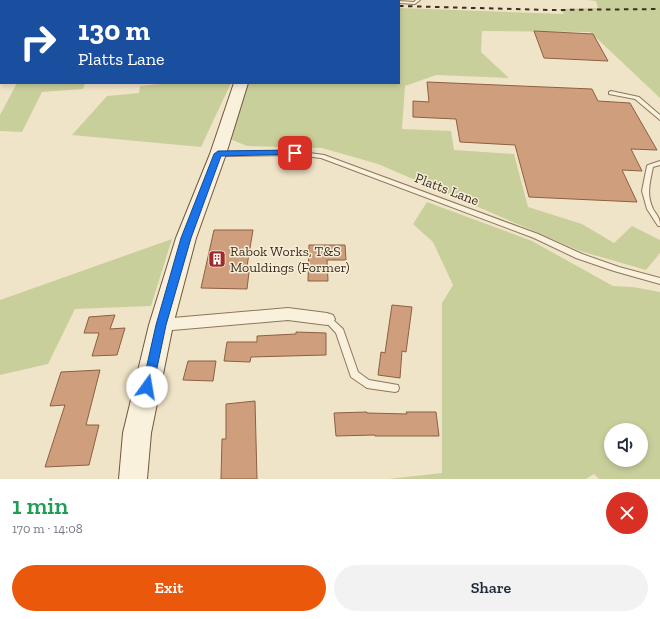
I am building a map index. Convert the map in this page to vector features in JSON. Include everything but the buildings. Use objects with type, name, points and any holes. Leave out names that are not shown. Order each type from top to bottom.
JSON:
[{"type":"street","points":[[133,479],[137,433],[161,325],[186,238],[218,154],[241,84]]},
{"type":"street","points":[[161,325],[288,314],[327,319]]},
{"type":"lane","points":[[400,2],[415,3],[418,0]]},
{"type":"lane","points":[[611,93],[637,98],[660,118]]},
{"type":"lane","name":"Platts Lane","points":[[218,154],[295,153],[322,156],[530,234],[579,256],[617,269],[660,281]]},
{"type":"lane","points":[[660,163],[650,166],[645,191],[650,209],[660,224]]},
{"type":"lane","points":[[327,319],[340,331],[354,374],[367,384],[395,388]]},
{"type":"green space","points":[[587,0],[660,0],[660,98],[590,32],[482,31],[481,52],[509,78],[436,75],[405,86],[402,129],[451,131],[454,150],[514,154],[528,207],[582,224],[614,243],[632,226],[660,240],[660,253],[646,270],[580,251],[378,164],[322,148],[247,146],[230,139],[247,84],[400,84],[400,8],[564,14],[559,9],[598,8],[596,1]]},
{"type":"green space","points":[[16,84],[85,84],[83,89],[42,92],[22,132],[0,131],[0,115]]},
{"type":"green space","points":[[161,84],[231,84],[201,147],[72,135],[107,96],[139,93],[140,86]]},
{"type":"green space","points":[[427,202],[532,241],[613,286],[633,287],[660,292],[660,479],[599,479],[594,474],[586,479],[388,479],[442,473],[442,303],[453,285],[433,242],[413,224]]},
{"type":"green space","points":[[172,239],[151,306],[75,309],[48,364],[0,375],[0,300]]},
{"type":"railway","points":[[400,6],[552,10],[660,9]]},
{"type":"place","name":"Rabok Works, T&S Mouldings (Former)","points":[[217,259]]},
{"type":"route","points":[[147,387],[161,325],[186,238],[218,154],[295,153]]}]
